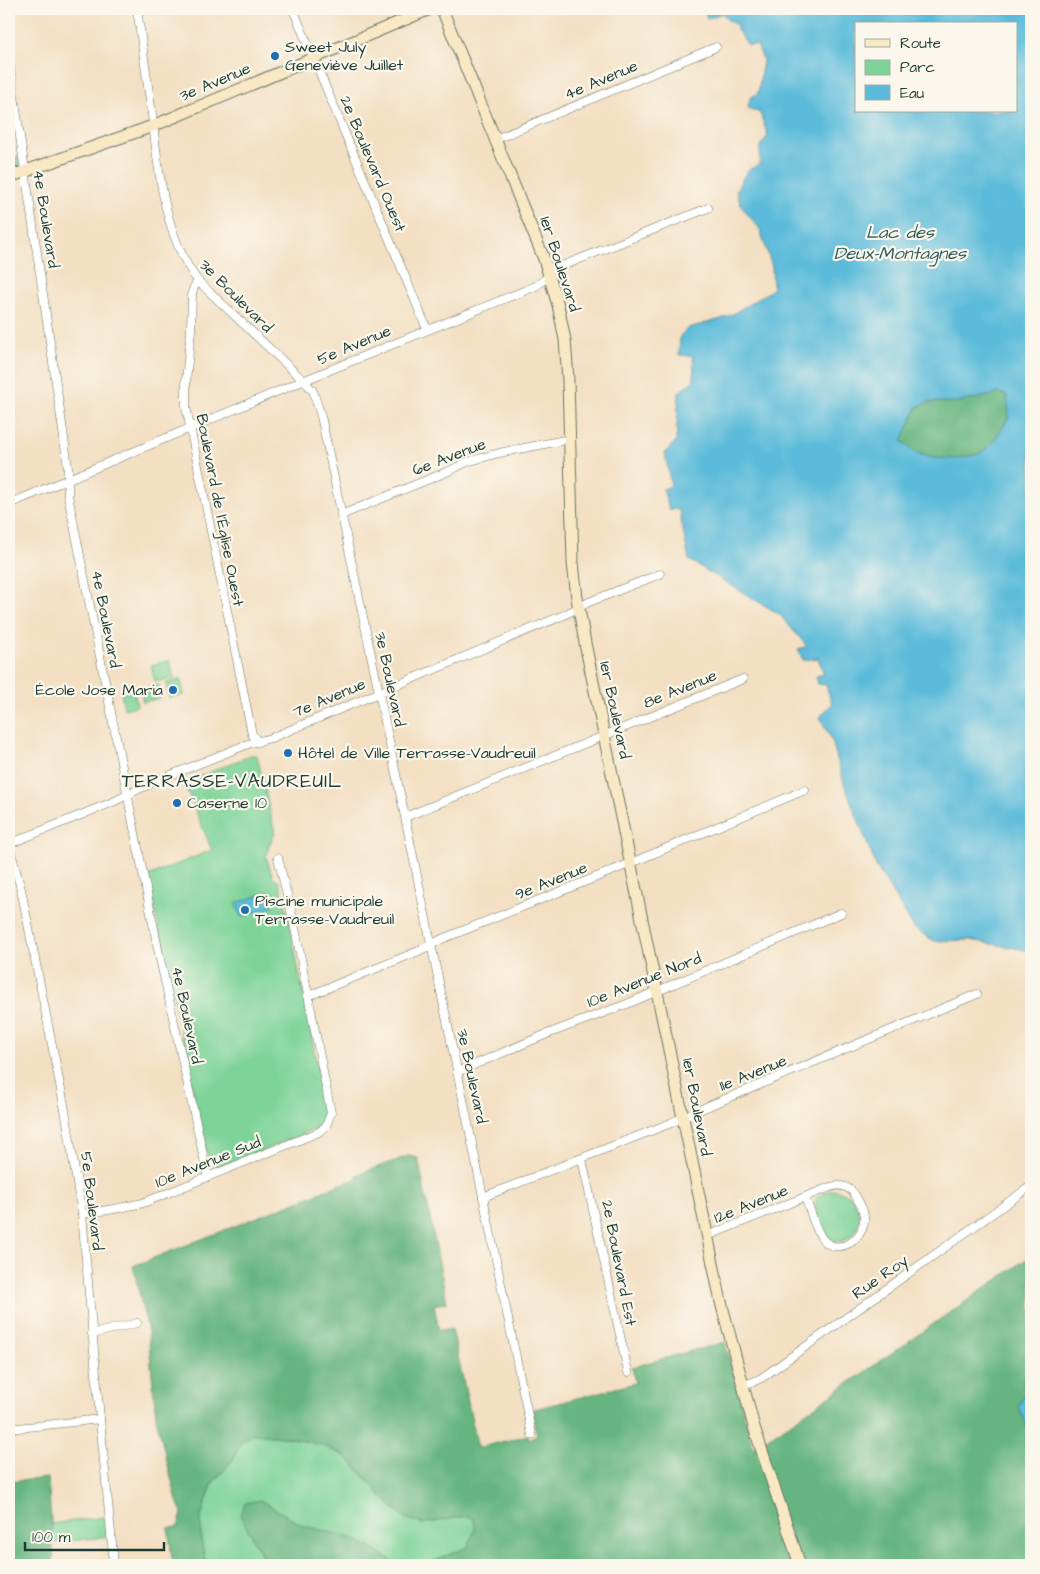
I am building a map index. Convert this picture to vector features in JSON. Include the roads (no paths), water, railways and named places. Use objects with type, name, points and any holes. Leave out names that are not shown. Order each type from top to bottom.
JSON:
[{"type":"street","name":"3e Boulevard","points":[[137,9],[162,185],[174,235],[185,262],[198,281],[313,391],[320,416],[405,817],[532,1435]]},
{"type":"street","name":"2e Boulevard Ouest","points":[[293,9],[427,329]]},
{"type":"street","name":"3e Avenue","points":[[9,178],[153,126],[430,9]]},
{"type":"street","name":"1er Boulevard","points":[[442,9],[544,259],[558,305],[565,340],[568,379],[572,563],[578,608],[721,1302],[754,1427],[800,1565]]},
{"type":"street","name":"4e Avenue","points":[[496,139],[716,47]]},
{"type":"street","name":"4e Boulevard","points":[[9,61],[57,388],[68,468],[70,504],[159,954],[208,1177]]},
{"type":"street","name":"5e Avenue","points":[[9,504],[427,329],[536,286],[562,266],[708,208]]},
{"type":"street","name":"Boulevard de l'Église Ouest","points":[[198,281],[192,293],[186,408],[252,734],[258,742]]},
{"type":"street","name":"6e Avenue","points":[[342,515],[467,462],[508,451],[570,439]]},
{"type":"street","name":"7e Avenue","points":[[9,844],[171,775],[271,738],[589,602],[660,574]]},
{"type":"street","name":"8e Avenue","points":[[405,817],[743,679]]},
{"type":"street","name":"9e Avenue","points":[[308,996],[805,790]]},
{"type":"street","name":"5e Boulevard","points":[[9,844],[21,889],[61,1087],[82,1214],[114,1565]]},
{"type":"street","points":[[278,858],[294,923],[308,996]]},
{"type":"street","name":"10e Avenue Nord","points":[[458,1072],[547,1034],[627,1004],[841,913]]},
{"type":"street","name":"11e Avenue","points":[[482,1198],[582,1159],[977,994]]},
{"type":"street","name":"10e Avenue Sud","points":[[82,1214],[114,1210],[143,1203],[319,1132],[326,1126],[330,1113],[308,996]]},
{"type":"street","name":"2e Boulevard Est","points":[[582,1159],[628,1372]]},
{"type":"street","name":"12e Avenue","points":[[707,1236],[832,1186],[838,1185],[848,1188],[853,1192],[863,1209],[864,1221],[860,1233],[852,1242],[845,1246],[829,1244],[820,1236],[805,1197]]},
{"type":"street","name":"Rue Roy","points":[[742,1385],[763,1377],[1031,1186]]},
{"type":"street","points":[[92,1334],[138,1323]]},
{"type":"street","points":[[9,1429],[100,1420]]},
{"type":"water","name":"Lac des Deux-Montagnes","points":[[711,9],[1031,9],[1031,951],[970,940],[934,941],[914,928],[876,866],[845,786],[832,741],[820,717],[832,704],[826,685],[818,684],[816,676],[824,674],[818,658],[803,660],[798,649],[807,646],[779,614],[689,560],[679,510],[669,509],[663,489],[671,486],[665,453],[676,441],[679,392],[694,380],[693,356],[679,355],[680,336],[688,328],[733,314],[773,289],[772,267],[760,229],[742,207],[736,191],[747,171],[760,164],[760,146],[768,136],[760,113],[748,108],[750,98],[758,93],[763,60],[757,45],[748,45],[737,30],[737,25],[729,21],[722,13],[707,19],[706,13]],"holes":[[[1000,393],[1007,395],[1009,417],[993,443],[979,454],[957,459],[932,458],[914,452],[902,441],[917,407],[928,402],[960,402]]]},
{"type":"water","points":[[269,892],[273,906],[241,917],[236,903]]},
{"type":"water","points":[[1031,1385],[1031,1445],[1026,1422],[1018,1407]]},
{"type":"place","name":"Sweet July Geneviève Juillet","points":[[275,56]]},
{"type":"place","name":"École Jose Maria","points":[[173,690]]},
{"type":"place","name":"Hôtel de Ville Terrasse-Vaudreuil","points":[[288,753]]},
{"type":"place","name":"Caserne 10","points":[[177,803]]},
{"type":"place","name":"Piscine municipale Terrasse-Vaudreuil","points":[[245,910]]},
{"type":"district","name":"TERRASSE-VAUDREUIL","points":[[232,781]]}]
